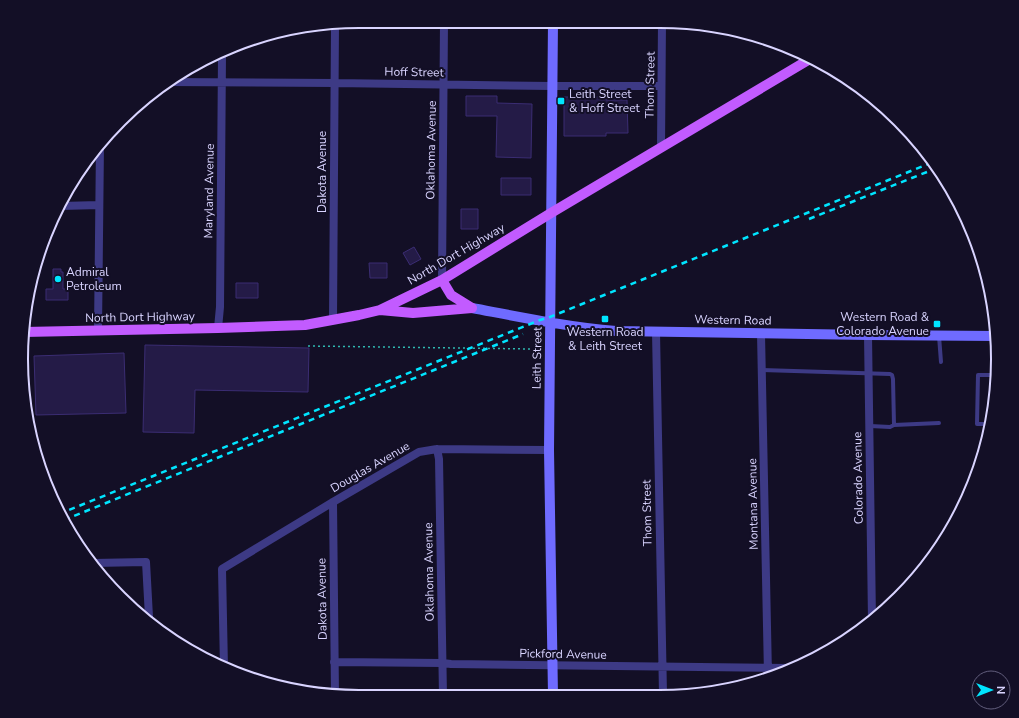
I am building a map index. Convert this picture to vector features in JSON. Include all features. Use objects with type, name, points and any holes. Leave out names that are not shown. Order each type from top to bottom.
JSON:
[{"type":"main road","name":"North Dort Highway","points":[[29,332],[306,325],[380,310],[442,280],[551,213],[805,62]]},
{"type":"main road","points":[[442,280],[451,295],[472,308]]},
{"type":"main road","points":[[380,310],[413,313],[472,308]]},
{"type":"street","name":"Oklahoma Avenue","points":[[442,280],[444,28]]},
{"type":"street","name":"Leith Street","points":[[553,28],[549,450],[553,690]]},
{"type":"street","name":"Thom Street","points":[[661,148],[662,28]]},
{"type":"street","name":"Dakota Avenue","points":[[333,320],[335,29]]},
{"type":"street","name":"Maryland Avenue","points":[[218,328],[220,308],[222,58]]},
{"type":"street","name":"Hoff Street","points":[[178,82],[661,86]]},
{"type":"street","points":[[98,331],[100,153]]},
{"type":"street","points":[[66,206],[99,206]]},
{"type":"street","name":"Western Road","points":[[472,308],[602,330],[761,334],[990,336]]},
{"type":"street","name":"Thom Street","points":[[656,332],[663,690]]},
{"type":"street","name":"Montana Avenue","points":[[761,334],[768,671]]},
{"type":"street","name":"Colorado Avenue","points":[[868,335],[872,613]]},
{"type":"street","name":"Oklahoma Avenue","points":[[437,449],[439,459],[443,690]]},
{"type":"street","name":"Douglas Avenue","points":[[224,661],[222,569],[419,452],[437,449],[549,450]]},
{"type":"street","name":"Dakota Avenue","points":[[333,502],[335,689]]},
{"type":"street","points":[[98,563],[146,562],[148,614]]},
{"type":"street","name":"Pickford Avenue","points":[[334,662],[553,666],[663,666],[768,671]]},
{"type":"lane","points":[[939,336],[941,362]]},
{"type":"lane","points":[[762,370],[890,374],[893,378],[894,425]]},
{"type":"lane","points":[[985,424],[977,424],[978,375],[990,375]]},
{"type":"lane","points":[[869,426],[890,427],[894,425],[939,424]]},
{"type":"path","points":[[308,346],[532,349]]},
{"type":"building","points":[[466,96],[497,96],[497,103],[532,104],[531,158],[496,157],[497,116],[466,116]]},
{"type":"building","points":[[564,97],[606,97],[606,100],[627,100],[628,133],[606,133],[606,136],[564,136]]},
{"type":"building","points":[[501,178],[531,178],[531,195],[501,195]]},
{"type":"building","points":[[461,209],[478,209],[478,229],[461,229]]},
{"type":"building","points":[[414,247],[421,259],[410,265],[403,253]]},
{"type":"building","points":[[369,263],[387,263],[387,278],[370,278]]},
{"type":"building","points":[[53,269],[61,269],[61,272],[63,272],[63,289],[68,289],[68,300],[46,300],[46,289],[53,289]]},
{"type":"building","points":[[236,283],[258,283],[258,298],[236,298]]},
{"type":"building","points":[[145,345],[309,348],[308,392],[195,390],[194,433],[143,432]]},
{"type":"building","points":[[124,353],[126,413],[36,415],[34,356]]},
{"type":"railway","points":[[65,511],[928,164]]},
{"type":"railway","points":[[809,219],[932,170]]},
{"type":"railway","points":[[69,518],[523,334]]},
{"type":"place","name":"Leith Street & Hoff Street","points":[[561,101]]},
{"type":"place","name":"Admiral Petroleum","points":[[58,279]]},
{"type":"place","name":"Western Road & Leith Street","points":[[605,319]]},
{"type":"place","name":"Western Road & Colorado Avenue","points":[[937,324]]}]
